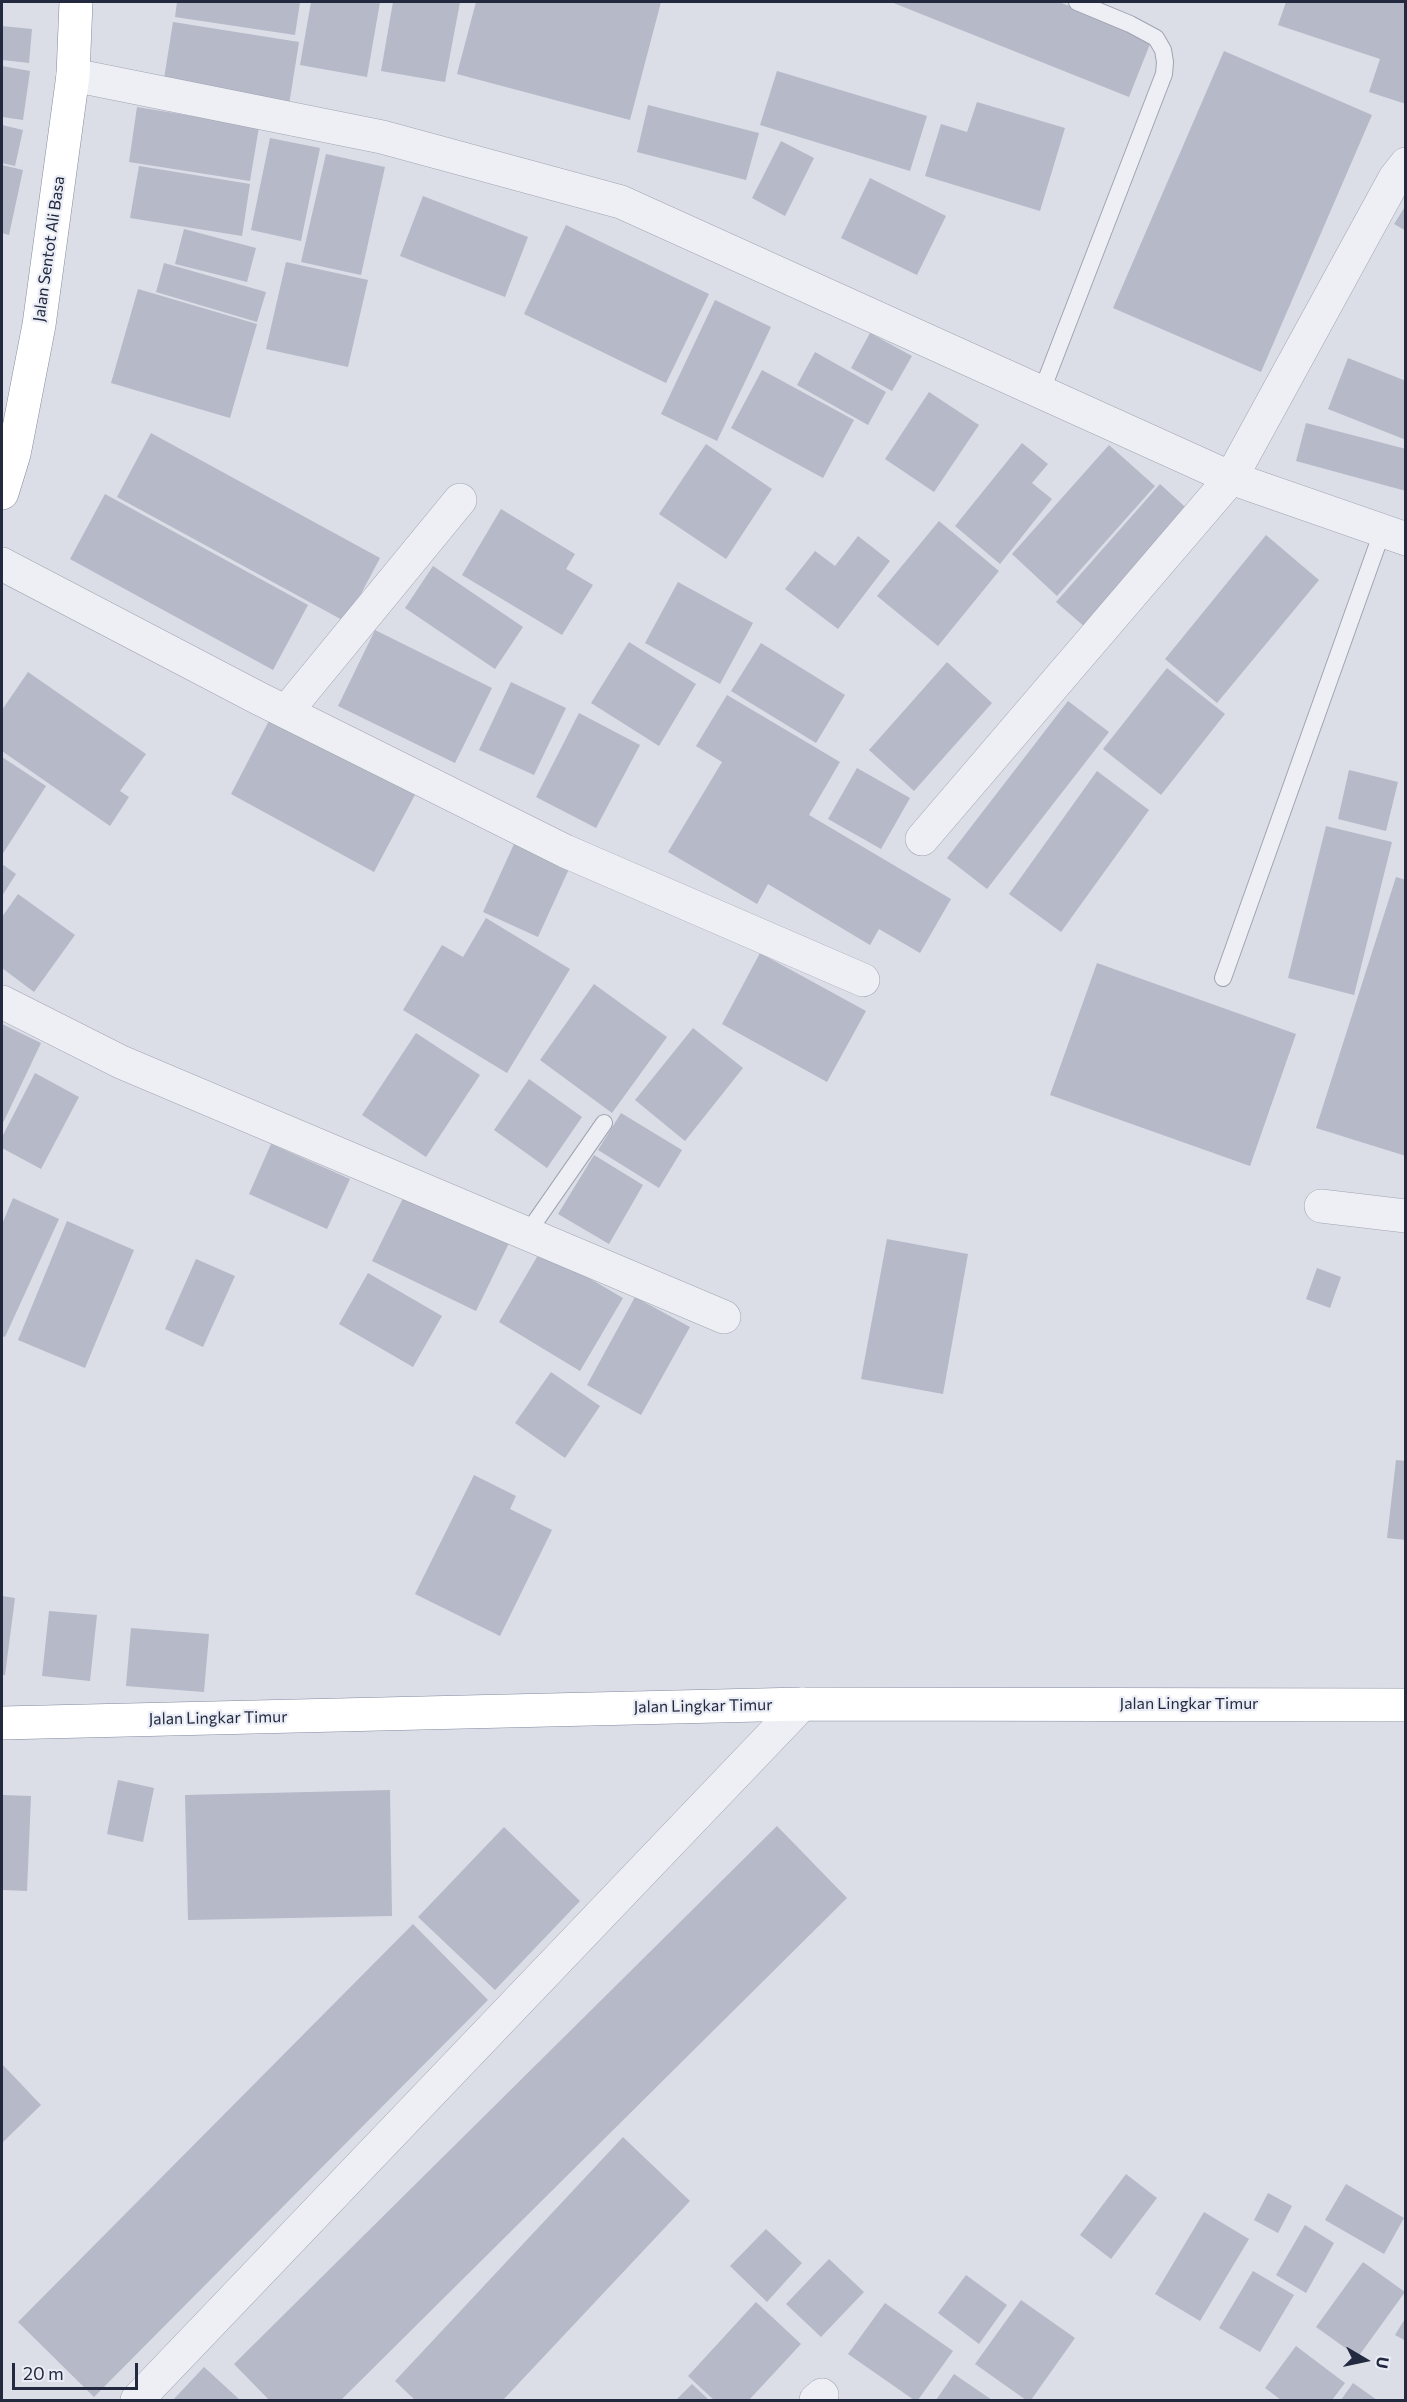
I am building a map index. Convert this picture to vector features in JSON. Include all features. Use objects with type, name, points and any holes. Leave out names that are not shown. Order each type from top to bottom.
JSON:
[{"type":"highway","name":"Jalan Sentot Ali Basa","points":[[2,493],[14,454],[39,325],[73,75],[76,2]]},
{"type":"highway","name":"Jalan Lingkar Timur","points":[[2,1724],[802,1704],[1406,1705]]},
{"type":"street","points":[[73,75],[382,137],[621,202],[1231,478],[1394,535]]},
{"type":"street","points":[[922,839],[1231,478],[1395,178],[1406,164]]},
{"type":"street","points":[[286,712],[460,500]]},
{"type":"street","points":[[2,564],[286,712],[565,851],[863,980]]},
{"type":"street","points":[[2,1002],[121,1062],[724,1317]]},
{"type":"street","points":[[1321,1206],[1406,1216]]},
{"type":"street","points":[[137,2400],[802,1704]]},
{"type":"lane","points":[[1041,393],[1164,74],[1163,50],[1156,38],[1130,24],[1077,2]]},
{"type":"lane","points":[[1223,978],[1394,535]]},
{"type":"lane","points":[[526,1234],[604,1123]]},
{"type":"building","points":[[177,2],[300,2],[295,35],[175,17]]},
{"type":"building","points":[[311,2],[380,2],[367,77],[300,65]]},
{"type":"building","points":[[393,2],[460,2],[445,82],[381,71]]},
{"type":"building","points":[[476,2],[661,2],[630,120],[457,74]]},
{"type":"building","points":[[891,2],[1059,2],[1152,39],[1129,97]]},
{"type":"building","points":[[1286,2],[1406,2],[1406,104],[1369,92],[1380,59],[1278,25]]},
{"type":"building","points":[[173,22],[299,42],[289,105],[163,85]]},
{"type":"building","points":[[2,26],[32,29],[29,63],[2,60]]},
{"type":"building","points":[[1224,51],[1372,115],[1261,372],[1113,308]]},
{"type":"building","points":[[2,66],[30,71],[23,120],[2,117]]},
{"type":"building","points":[[777,71],[927,116],[910,171],[760,125]]},
{"type":"building","points":[[977,102],[1065,128],[1040,211],[925,176],[941,124],[967,132]]},
{"type":"building","points":[[648,105],[759,133],[746,180],[637,152]]},
{"type":"building","points":[[137,107],[259,127],[250,181],[129,162]]},
{"type":"building","points":[[2,125],[23,130],[15,166],[2,163]]},
{"type":"building","points":[[270,138],[320,148],[301,241],[251,230]]},
{"type":"building","points":[[781,141],[814,158],[785,216],[752,198]]},
{"type":"building","points":[[326,154],[385,167],[361,275],[301,262]]},
{"type":"building","points":[[2,165],[23,170],[9,235],[2,233]]},
{"type":"building","points":[[139,166],[250,184],[242,236],[130,218]]},
{"type":"building","points":[[870,178],[946,216],[917,275],[841,238]]},
{"type":"building","points":[[423,196],[528,237],[505,297],[400,256]]},
{"type":"building","points":[[1406,205],[1406,231],[1394,224]]},
{"type":"building","points":[[566,225],[709,294],[666,383],[524,314]]},
{"type":"building","points":[[184,229],[256,248],[247,282],[175,264]]},
{"type":"building","points":[[286,262],[368,280],[348,367],[266,349]]},
{"type":"building","points":[[164,263],[266,292],[257,322],[156,292]]},
{"type":"building","points":[[138,289],[257,324],[230,418],[111,383]]},
{"type":"building","points":[[715,300],[771,327],[717,441],[661,414]]},
{"type":"building","points":[[870,333],[912,356],[892,391],[851,368]]},
{"type":"building","points":[[815,352],[886,392],[868,425],[797,385]]},
{"type":"building","points":[[1348,358],[1406,381],[1406,440],[1328,409]]},
{"type":"building","points":[[762,370],[854,420],[823,478],[731,428]]},
{"type":"building","points":[[929,392],[979,425],[934,492],[885,459]]},
{"type":"building","points":[[1306,423],[1406,449],[1406,491],[1296,461]]},
{"type":"building","points":[[151,433],[380,558],[346,622],[117,497]]},
{"type":"building","points":[[1022,443],[1048,464],[1032,483],[1052,499],[1000,564],[955,526]]},
{"type":"building","points":[[706,444],[772,489],[726,559],[659,514]]},
{"type":"building","points":[[1109,445],[1155,486],[1057,596],[1012,554]]},
{"type":"building","points":[[1160,484],[1196,517],[1093,634],[1056,602]]},
{"type":"building","points":[[105,494],[308,605],[273,670],[70,559]]},
{"type":"building","points":[[501,509],[575,554],[566,569],[593,585],[562,635],[462,575]]},
{"type":"building","points":[[939,521],[999,571],[938,646],[877,596]]},
{"type":"building","points":[[1266,535],[1319,580],[1217,703],[1165,659]]},
{"type":"building","points":[[858,536],[890,561],[838,629],[785,589],[815,551],[835,566]]},
{"type":"building","points":[[433,566],[523,627],[495,669],[405,608]]},
{"type":"building","points":[[678,582],[753,623],[720,684],[645,643]]},
{"type":"building","points":[[375,630],[492,688],[455,763],[338,706]]},
{"type":"building","points":[[629,642],[696,684],[659,746],[591,703]]},
{"type":"building","points":[[761,643],[845,695],[816,743],[731,691]]},
{"type":"building","points":[[947,662],[992,703],[914,791],[869,750]]},
{"type":"building","points":[[1167,668],[1225,714],[1161,795],[1103,749]]},
{"type":"building","points":[[28,672],[146,754],[120,791],[129,797],[110,826],[2,751],[2,710]]},
{"type":"building","points":[[511,682],[566,708],[534,775],[479,750]]},
{"type":"building","points":[[727,695],[840,762],[809,815],[951,899],[920,953],[879,929],[870,945],[768,884],[757,904],[668,852],[722,762],[696,746]]},
{"type":"building","points":[[1068,701],[1109,732],[987,889],[947,858]]},
{"type":"building","points":[[273,713],[417,791],[374,872],[231,794]]},
{"type":"building","points":[[579,713],[640,745],[596,828],[536,797]]},
{"type":"building","points":[[2,757],[46,786],[2,855]]},
{"type":"building","points":[[857,768],[910,798],[881,849],[828,819]]},
{"type":"building","points":[[1349,770],[1398,782],[1386,831],[1338,819]]},
{"type":"building","points":[[1097,771],[1149,810],[1061,932],[1009,894]]},
{"type":"building","points":[[1326,826],[1392,842],[1354,995],[1288,978]]},
{"type":"building","points":[[519,833],[574,858],[538,937],[483,912]]},
{"type":"building","points":[[2,864],[16,874],[2,896]]},
{"type":"building","points":[[1396,877],[1406,880],[1406,1156],[1316,1128]]},
{"type":"building","points":[[18,894],[75,935],[34,992],[2,968],[2,917]]},
{"type":"building","points":[[486,918],[570,969],[507,1073],[403,1010],[442,945],[463,957]]},
{"type":"building","points":[[760,953],[866,1011],[827,1082],[722,1024]]},
{"type":"building","points":[[1097,963],[1296,1034],[1250,1166],[1050,1095]]},
{"type":"building","points":[[594,984],[667,1037],[612,1113],[540,1060]]},
{"type":"building","points":[[2,1024],[41,1043],[2,1125]]},
{"type":"building","points":[[693,1028],[743,1068],[685,1141],[635,1100]]},
{"type":"building","points":[[416,1033],[480,1075],[426,1157],[362,1115]]},
{"type":"building","points":[[35,1073],[79,1097],[41,1169],[2,1148],[2,1137]]},
{"type":"building","points":[[529,1079],[582,1117],[547,1168],[494,1130]]},
{"type":"building","points":[[621,1113],[682,1150],[659,1188],[598,1150]]},
{"type":"building","points":[[271,1144],[350,1179],[327,1229],[249,1194]]},
{"type":"building","points":[[594,1155],[643,1185],[609,1244],[558,1214]]},
{"type":"building","points":[[408,1188],[511,1239],[476,1311],[372,1261]]},
{"type":"building","points":[[13,1198],[59,1219],[5,1337],[2,1336],[2,1224]]},
{"type":"building","points":[[67,1221],[134,1250],[85,1368],[18,1340]]},
{"type":"building","points":[[887,1239],[968,1254],[943,1394],[861,1379]]},
{"type":"building","points":[[541,1250],[623,1298],[580,1371],[499,1322]]},
{"type":"building","points":[[196,1259],[235,1276],[203,1347],[165,1329]]},
{"type":"building","points":[[1317,1268],[1341,1277],[1330,1308],[1306,1299]]},
{"type":"building","points":[[368,1273],[442,1316],[413,1367],[339,1324]]},
{"type":"building","points":[[635,1297],[690,1327],[641,1415],[587,1385]]},
{"type":"building","points":[[551,1372],[600,1406],[565,1458],[515,1423]]},
{"type":"building","points":[[1396,1460],[1406,1461],[1406,1540],[1387,1538]]},
{"type":"building","points":[[474,1475],[516,1496],[510,1509],[552,1530],[500,1636],[415,1594]]},
{"type":"building","points":[[2,1596],[15,1598],[5,1675],[2,1675]]},
{"type":"building","points":[[49,1611],[97,1615],[90,1681],[42,1676]]},
{"type":"building","points":[[131,1628],[209,1634],[204,1692],[126,1686]]},
{"type":"building","points":[[118,1780],[154,1788],[143,1842],[107,1834]]},
{"type":"building","points":[[390,1790],[392,1916],[188,1920],[185,1795]]},
{"type":"building","points":[[2,1795],[31,1796],[27,1891],[2,1890]]},
{"type":"building","points":[[777,1826],[847,1898],[341,2400],[269,2400],[234,2364]]},
{"type":"building","points":[[504,1827],[580,1901],[495,1990],[418,1917]]},
{"type":"building","points":[[413,1924],[488,2000],[94,2397],[18,2322]]},
{"type":"building","points":[[2,2064],[41,2105],[2,2143]]},
{"type":"building","points":[[623,2137],[690,2201],[503,2400],[415,2400],[395,2381]]},
{"type":"building","points":[[1126,2174],[1157,2198],[1111,2259],[1080,2235]]},
{"type":"building","points":[[1346,2184],[1404,2218],[1384,2254],[1325,2220]]},
{"type":"building","points":[[1268,2193],[1292,2206],[1278,2233],[1254,2220]]},
{"type":"building","points":[[1204,2212],[1249,2239],[1200,2321],[1155,2294]]},
{"type":"building","points":[[1305,2225],[1334,2243],[1306,2293],[1276,2275]]},
{"type":"building","points":[[766,2229],[802,2263],[767,2302],[730,2266]]},
{"type":"building","points":[[829,2259],[864,2292],[821,2337],[786,2304]]},
{"type":"building","points":[[1363,2262],[1405,2292],[1358,2357],[1316,2327]]},
{"type":"building","points":[[1253,2271],[1294,2295],[1260,2352],[1219,2328]]},
{"type":"building","points":[[966,2275],[1007,2305],[979,2344],[938,2313]]},
{"type":"building","points":[[1021,2300],[1075,2338],[1031,2400],[1026,2400],[975,2364]]},
{"type":"building","points":[[756,2302],[801,2344],[749,2400],[714,2400],[688,2376]]},
{"type":"building","points":[[885,2303],[953,2351],[918,2400],[914,2400],[848,2354]]},
{"type":"building","points":[[1406,2317],[1406,2341],[1395,2335]]},
{"type":"building","points":[[1296,2346],[1345,2383],[1332,2400],[1281,2400],[1265,2388]]},
{"type":"building","points":[[204,2367],[240,2400],[173,2400]]},
{"type":"building","points":[[954,2374],[992,2400],[936,2400]]},
{"type":"building","points":[[1353,2383],[1377,2400],[1341,2400]]},
{"type":"building","points":[[692,2384],[709,2400],[676,2400]]}]
